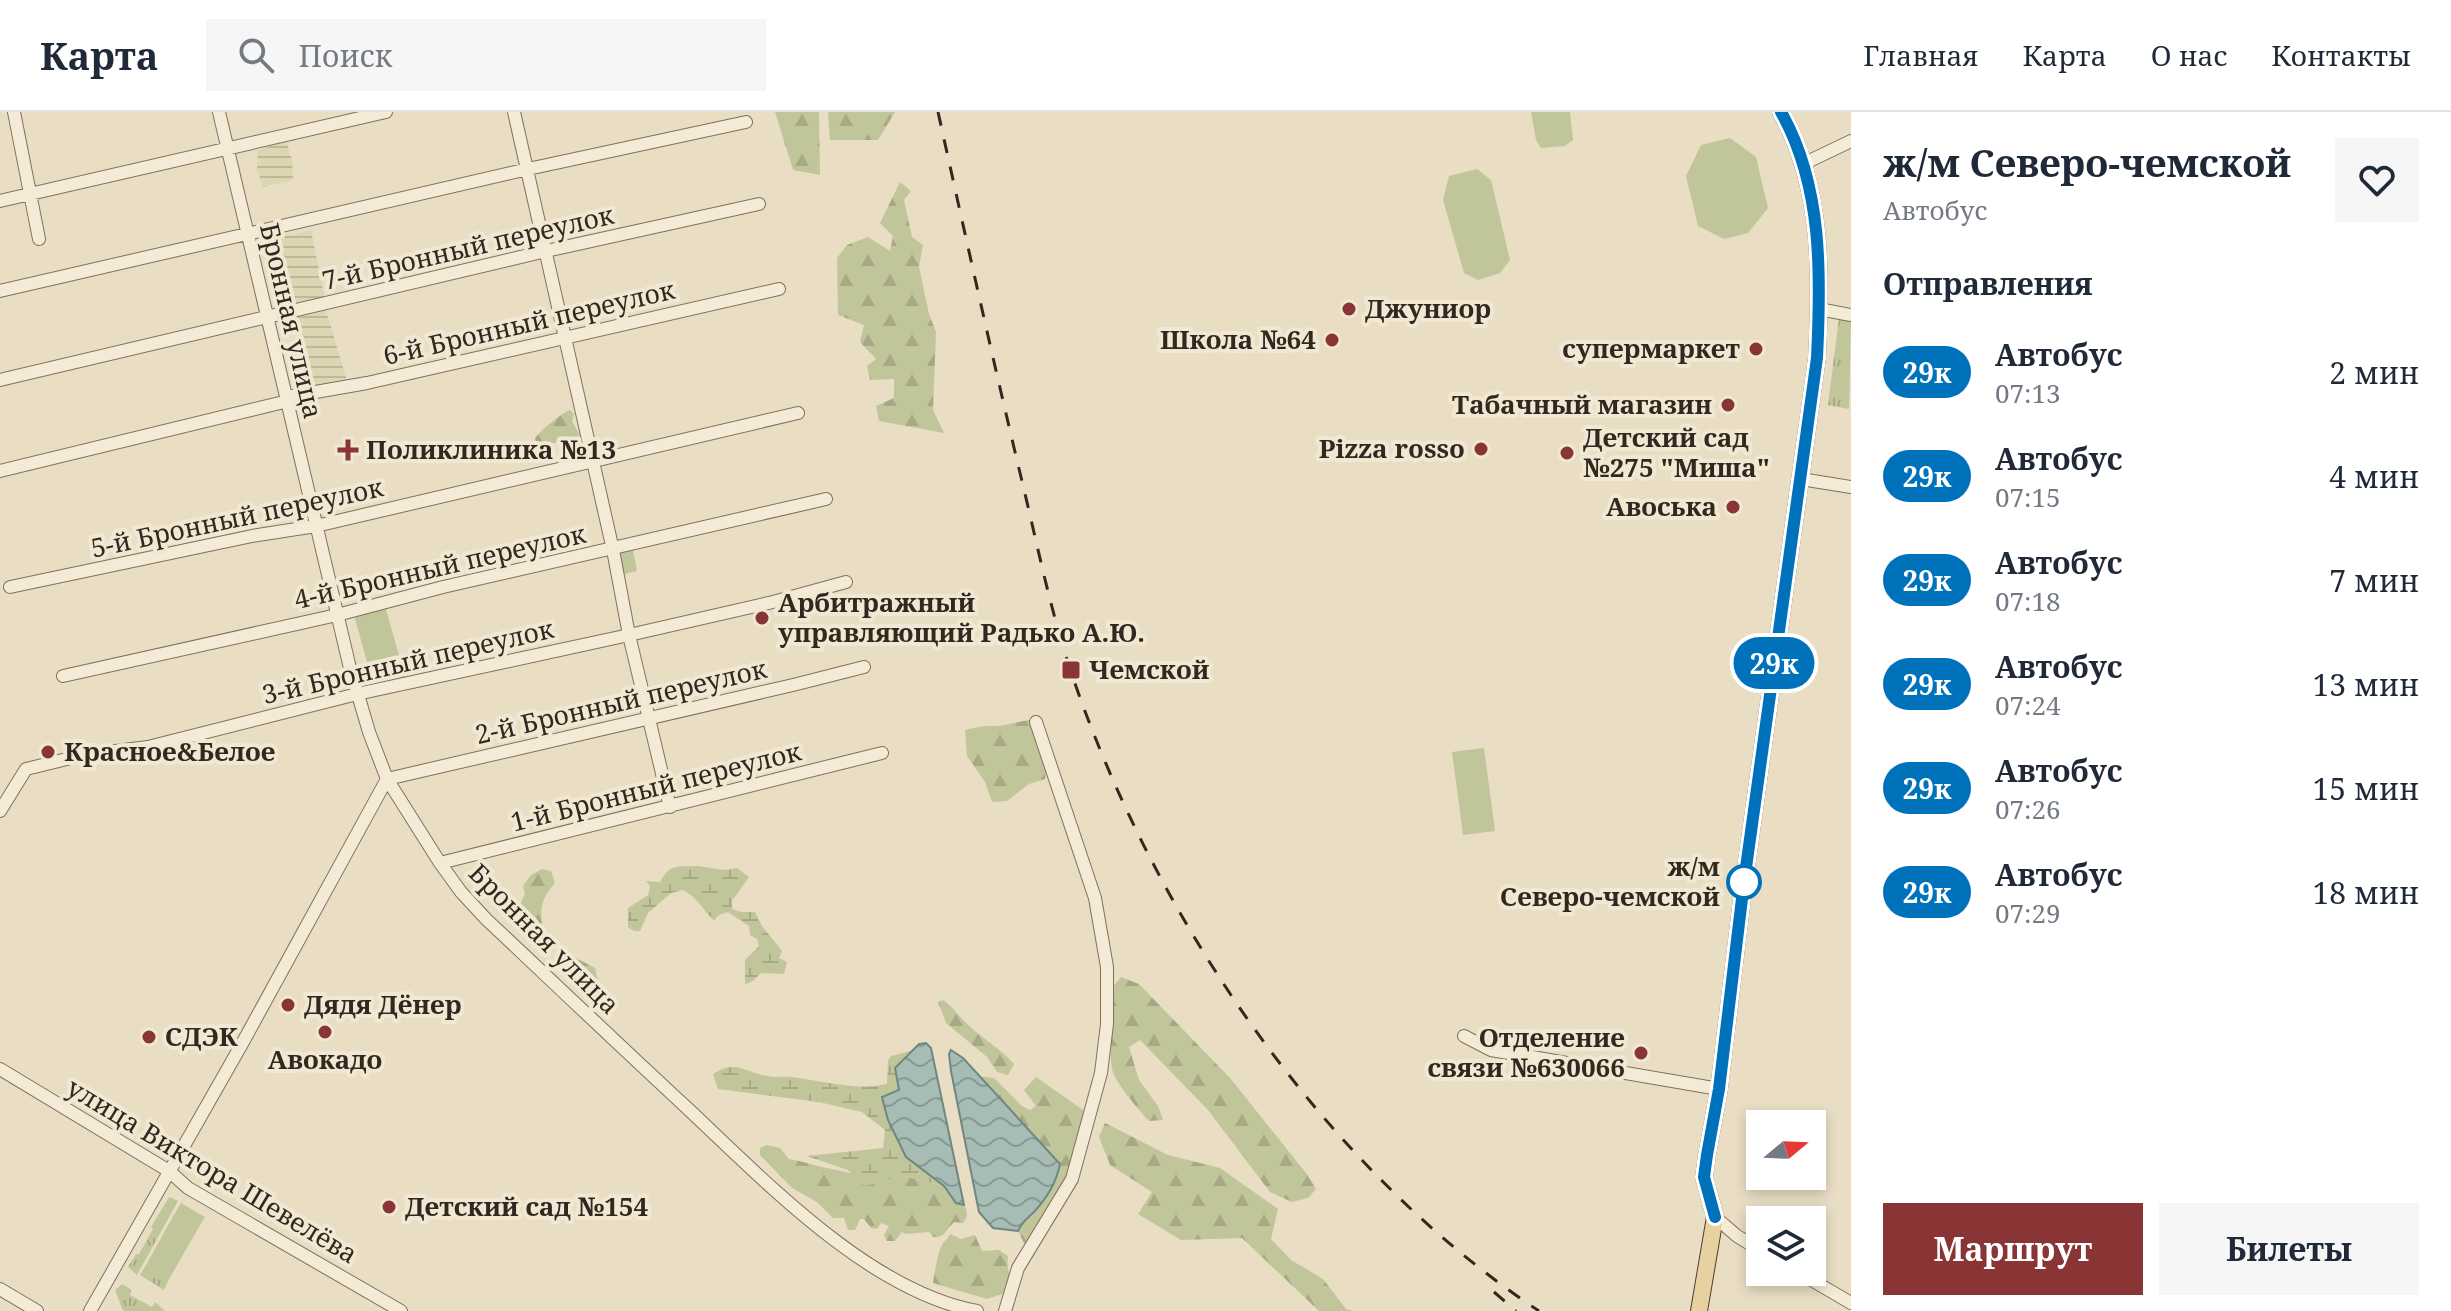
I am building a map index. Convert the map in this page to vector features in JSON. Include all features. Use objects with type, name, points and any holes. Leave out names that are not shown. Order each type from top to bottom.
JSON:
[{"type":"main road","points":[[1699,1311],[1715,1217],[1704,1177],[1719,1089],[1746,867],[1817,358],[1819,309],[1814,206],[1803,164],[1781,112]]},
{"type":"street","points":[[14,112],[39,239]]},
{"type":"street","name":"Бронная улица","points":[[219,112],[357,694],[387,779],[440,863],[486,919],[748,1166],[821,1228],[855,1254],[909,1287],[939,1302],[977,1311]]},
{"type":"street","points":[[0,201],[386,112]]},
{"type":"street","points":[[514,112],[670,807]]},
{"type":"street","points":[[0,291],[746,122]]},
{"type":"street","points":[[1803,164],[1851,141]]},
{"type":"street","name":"7-й Бронный переулок","points":[[0,380],[759,204]]},
{"type":"street","name":"6-й Бронный переулок","points":[[0,471],[288,399],[779,289]]},
{"type":"street","points":[[1819,309],[1851,315]]},
{"type":"street","name":"5-й Бронный переулок","points":[[10,587],[252,536],[316,526],[798,413]]},
{"type":"street","points":[[1801,479],[1851,487]]},
{"type":"street","name":"4-й Бронный переулок","points":[[63,676],[337,615],[443,587],[826,499]]},
{"type":"street","name":"3-й Бронный переулок","points":[[0,811],[26,769],[83,755],[148,747],[357,694],[629,635],[846,582]]},
{"type":"street","name":"2-й Бронный переулок","points":[[387,779],[864,667]]},
{"type":"street","points":[[1005,1311],[1018,1268],[1072,1179],[1101,1073],[1107,1024],[1107,967],[1095,898],[1036,722]]},
{"type":"street","name":"1-й Бронный переулок","points":[[440,863],[882,753]]},
{"type":"street","points":[[90,1311],[325,895],[387,779]]},
{"type":"street","points":[[1464,1036],[1491,1050],[1719,1089]]},
{"type":"street","name":"улица Виктора Шевелёва","points":[[0,1069],[169,1171],[188,1188],[401,1311]]},
{"type":"street","points":[[1715,1217],[1746,1241]]},
{"type":"street","points":[[1822,1286],[1851,1303]]},
{"type":"street","points":[[0,1289],[37,1311]]},
{"type":"shaded area","points":[[286,141],[292,160],[293,180],[263,187],[257,169],[258,150]]},
{"type":"shaded area","points":[[311,230],[325,299],[289,308],[274,246],[277,238]]},
{"type":"shaded area","points":[[326,310],[347,381],[310,388],[304,380],[293,321]]},
{"type":"green space","points":[[775,112],[819,112],[820,175],[793,170]]},
{"type":"green space","points":[[828,112],[895,112],[878,140],[830,140]]},
{"type":"green space","points":[[1531,112],[1570,112],[1573,140],[1565,146],[1541,148],[1536,140]]},
{"type":"green space","points":[[1730,138],[1756,157],[1768,208],[1748,233],[1724,239],[1698,226],[1686,176],[1701,145]]},
{"type":"green space","points":[[1477,169],[1491,180],[1510,260],[1500,273],[1478,280],[1464,273],[1443,200],[1449,176]]},
{"type":"green space","points":[[900,182],[911,191],[904,200],[912,237],[923,245],[919,267],[936,332],[933,410],[944,433],[879,421],[876,406],[894,398],[894,379],[870,380],[867,366],[876,359],[860,342],[864,325],[838,315],[837,258],[847,245],[868,237],[890,251],[893,236],[880,223]]},
{"type":"green space","points":[[1839,318],[1851,320],[1849,409],[1828,405]]},
{"type":"green space","points":[[570,410],[580,436],[575,438],[576,443],[583,456],[573,454],[561,441],[542,446],[536,443],[535,438],[542,431]]},
{"type":"green space","points":[[633,550],[637,571],[620,575],[616,553]]},
{"type":"green space","points":[[385,606],[406,680],[374,687],[354,615]]},
{"type":"green space","points":[[1030,720],[1034,737],[1049,764],[1045,779],[1029,784],[1007,801],[992,802],[985,782],[967,756],[965,730]]},
{"type":"green space","points":[[1484,748],[1495,831],[1463,835],[1452,752]]},
{"type":"green space","points":[[698,866],[723,870],[737,868],[749,877],[732,901],[732,909],[755,912],[782,951],[779,958],[787,962],[784,974],[761,973],[745,984],[745,960],[759,946],[757,939],[750,935],[749,926],[728,912],[714,920],[683,890],[671,893],[648,913],[640,931],[628,927],[628,908],[648,895],[650,886],[646,881],[660,882],[675,867]]},
{"type":"green space","points":[[542,869],[551,871],[555,883],[542,905],[543,930],[514,926],[511,924],[525,894],[523,886],[531,875]]},
{"type":"green space","points":[[570,955],[595,968],[598,981],[591,986],[583,982],[580,972],[568,971],[565,959]]},
{"type":"green space","points":[[1121,977],[1139,984],[1230,1078],[1306,1173],[1316,1189],[1308,1198],[1292,1202],[1270,1192],[1208,1110],[1140,1040],[1129,1047],[1139,1080],[1158,1106],[1163,1120],[1149,1121],[1139,1110],[1122,1089],[1112,1069],[1109,991]]},
{"type":"green space","points":[[943,1000],[1014,1064],[1008,1075],[997,1072],[987,1057],[946,1023],[938,1002]]},
{"type":"green space","points":[[914,1050],[895,1068],[899,1090],[883,1097],[906,1157],[944,1186],[899,1175],[885,1182],[864,1186],[848,1170],[807,1156],[883,1148],[885,1130],[862,1112],[819,1102],[718,1089],[713,1074],[734,1067],[770,1077],[876,1086],[887,1084],[891,1056]]},
{"type":"green space","points":[[979,1076],[994,1078],[1030,1110],[1036,1106],[1024,1090],[1036,1077],[1086,1112],[1065,1186],[1033,1241],[1024,1243],[1018,1231],[1021,1223],[1033,1213],[1060,1164]]},
{"type":"green space","points":[[1105,1123],[1168,1155],[1220,1168],[1278,1209],[1271,1239],[1291,1260],[1323,1279],[1346,1309],[1353,1311],[1319,1311],[1242,1238],[1181,1240],[1138,1214],[1152,1192],[1110,1165],[1099,1137]]},
{"type":"green space","points":[[767,1145],[780,1148],[789,1159],[885,1182],[899,1175],[944,1186],[956,1203],[964,1205],[966,1219],[963,1223],[954,1222],[937,1237],[929,1232],[902,1232],[895,1241],[887,1241],[884,1235],[889,1226],[881,1223],[877,1229],[871,1228],[864,1219],[860,1219],[855,1230],[848,1230],[844,1218],[833,1218],[817,1202],[792,1188],[760,1155],[760,1148]]},
{"type":"green space","points":[[169,1197],[178,1201],[137,1275],[128,1267],[139,1254]]},
{"type":"green space","points":[[181,1203],[205,1217],[199,1227],[175,1213]]},
{"type":"green space","points":[[175,1213],[199,1227],[169,1279],[146,1265]]},
{"type":"green space","points":[[950,1234],[961,1239],[975,1235],[982,1251],[999,1250],[1008,1256],[1010,1286],[1002,1294],[987,1299],[933,1283],[940,1250]]},
{"type":"green space","points":[[146,1265],[169,1279],[164,1290],[140,1275]]},
{"type":"green space","points":[[122,1284],[132,1290],[130,1295],[152,1307],[155,1302],[165,1311],[123,1311],[115,1290]]},
{"type":"water","points":[[926,1043],[931,1048],[964,1205],[956,1203],[944,1186],[906,1157],[888,1120],[882,1097],[899,1090],[895,1068],[919,1044]]},
{"type":"water","points":[[951,1050],[963,1058],[1060,1164],[1048,1195],[1018,1231],[993,1228],[979,1212],[951,1071]]},
{"type":"railway","points":[[938,112],[1057,624],[1071,672],[1106,764],[1149,855],[1198,944],[1255,1029],[1317,1110],[1386,1185],[1460,1252],[1539,1311]]},
{"type":"railway","points":[[1494,1292],[1516,1311]]},
{"type":"bus line","name":"29к","points":[[1715,1217],[1704,1177],[1735,974],[1744,882],[1817,358],[1819,309],[1814,206],[1803,164],[1781,112]]},
{"type":"place","name":"Джуниор","points":[[1349,309]]},
{"type":"place","name":"Школа №64","points":[[1332,340]]},
{"type":"place","name":"супермаркет","points":[[1756,349]]},
{"type":"place","name":"Табачный магазин","points":[[1728,405]]},
{"type":"place","name":"Pizza rosso","points":[[1481,449]]},
{"type":"place","name":"Поликлиника №13","points":[[348,450]]},
{"type":"place","name":"Детский сад №275 \"Миша\"","points":[[1567,453]]},
{"type":"place","name":"Авоська","points":[[1733,507]]},
{"type":"place","name":"Арбитражный управляющий Радько А.Ю.","points":[[762,618]]},
{"type":"place","name":"Чемской","points":[[1071,670]]},
{"type":"place","name":"Красное&Белое","points":[[48,752]]},
{"type":"place","name":"ж/м Северо-чемской","points":[[1744,882]]},
{"type":"place","name":"Дядя Дёнер","points":[[288,1005]]},
{"type":"place","name":"Авокадо","points":[[325,1032]]},
{"type":"place","name":"СДЭК","points":[[149,1037]]},
{"type":"place","name":"Отделение связи №630066","points":[[1641,1053]]},
{"type":"place","name":"Детский сад №154","points":[[389,1207]]}]
